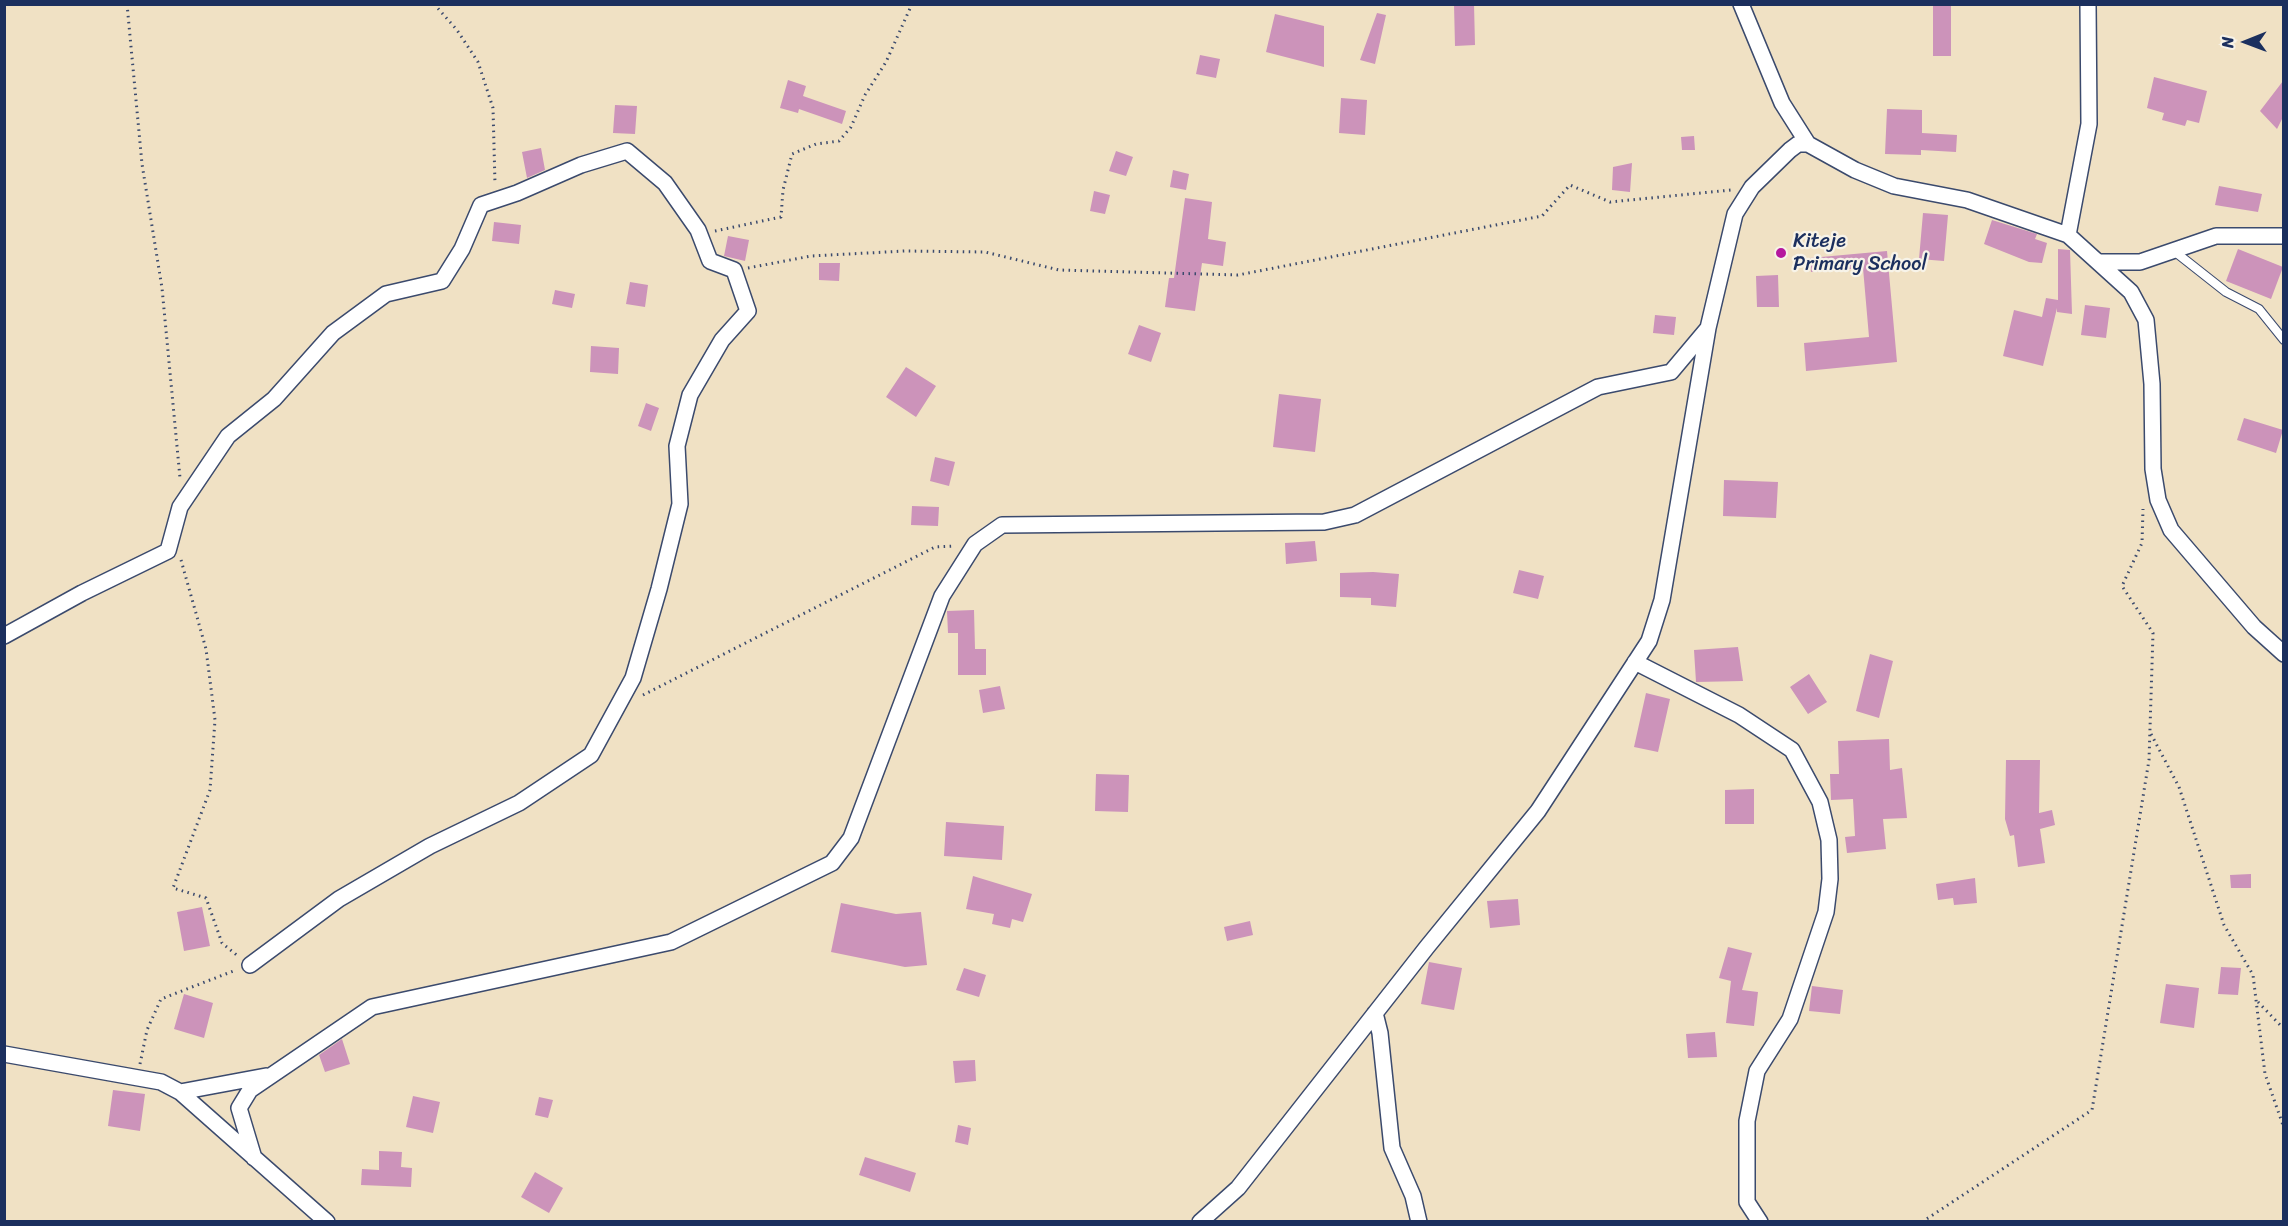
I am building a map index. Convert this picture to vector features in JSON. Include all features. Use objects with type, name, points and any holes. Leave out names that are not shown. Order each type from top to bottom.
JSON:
[{"type":"street","points":[[1741,4],[1782,103],[1809,144],[1855,170],[1894,186],[1967,200],[2068,235],[2101,262],[2131,292],[2146,320],[2152,384],[2152,469],[2156,490],[2170,530],[2254,627],[2283,654]]},
{"type":"street","points":[[2068,235],[2089,123],[2088,4]]},
{"type":"street","points":[[1200,1221],[1238,1188],[1375,1012],[1538,811],[1649,641],[1662,600],[1708,328],[1735,214],[1752,187],[1790,150],[1798,144],[1809,144]]},
{"type":"street","points":[[4,636],[82,593],[168,552],[180,507],[228,436],[273,399],[333,333],[386,294],[442,281],[462,249],[481,205],[580,165],[627,150],[665,183],[700,234],[710,261],[734,270],[748,311],[722,340],[690,395],[677,446],[680,504],[659,589],[633,678],[591,755],[519,803],[430,846],[339,899],[250,965]]},
{"type":"street","points":[[2101,262],[2140,262],[2216,236],[2283,236]]},
{"type":"street","points":[[254,1158],[239,1108],[250,1090],[372,1006],[670,942],[832,863],[851,838],[942,596],[975,544],[1002,525],[1324,522],[1355,516],[1598,387],[1671,372],[1708,328]]},
{"type":"street","points":[[1635,662],[1739,715],[1792,750],[1820,802],[1826,830],[1830,879],[1826,912],[1790,1019],[1757,1071],[1747,1121],[1747,1202],[1760,1221]]},
{"type":"street","points":[[1375,1012],[1381,1042],[1392,1148],[1413,1196],[1419,1221]]},
{"type":"street","points":[[4,1054],[161,1082],[180,1092],[327,1221]]},
{"type":"street","points":[[180,1092],[272,1074]]},
{"type":"lane","points":[[2174,251],[2226,292],[2259,309],[2283,340]]},
{"type":"path","points":[[127,4],[142,164],[163,299],[180,476],[180,507]]},
{"type":"path","points":[[434,4],[458,30],[478,62],[493,108],[495,200]]},
{"type":"path","points":[[700,234],[781,217],[783,190],[792,154],[816,144],[839,141],[851,127],[865,95],[886,62],[912,4]]},
{"type":"path","points":[[734,270],[811,256],[905,251],[986,252],[1059,270],[1238,275],[1542,216],[1570,185],[1610,202],[1752,187]]},
{"type":"path","points":[[1922,1221],[2092,1110],[2147,772],[2150,732],[2153,633],[2122,586],[2142,543],[2143,508],[2156,490]]},
{"type":"path","points":[[617,708],[935,547],[975,544]]},
{"type":"path","points":[[180,555],[206,649],[215,720],[210,790],[173,888],[206,898],[222,943],[250,965]]},
{"type":"path","points":[[2150,732],[2179,787],[2224,925],[2253,975],[2265,1074],[2283,1128]]},
{"type":"path","points":[[138,1077],[147,1030],[161,999],[250,965]]},
{"type":"path","points":[[2256,1001],[2283,1029]]},
{"type":"building","points":[[1454,4],[1474,4],[1475,45],[1455,46]]},
{"type":"building","points":[[1933,4],[1951,4],[1951,56],[1933,56]]},
{"type":"building","points":[[1377,13],[1386,15],[1375,64],[1360,60]]},
{"type":"building","points":[[1275,14],[1324,26],[1324,67],[1266,52]]},
{"type":"building","points":[[1200,55],[1220,59],[1216,78],[1196,74]]},
{"type":"building","points":[[2154,77],[2207,91],[2199,123],[2187,120],[2185,126],[2162,120],[2164,113],[2147,108]]},
{"type":"building","points":[[788,80],[806,86],[803,96],[846,111],[842,124],[799,109],[798,113],[780,108]]},
{"type":"building","points":[[2283,81],[2283,117],[2277,129],[2260,111]]},
{"type":"building","points":[[1341,98],[1367,100],[1365,135],[1339,133]]},
{"type":"building","points":[[615,105],[637,106],[635,134],[613,133]]},
{"type":"building","points":[[1887,109],[1922,110],[1922,133],[1957,135],[1956,152],[1921,150],[1921,155],[1885,154]]},
{"type":"building","points":[[1694,136],[1695,150],[1682,150],[1681,137]]},
{"type":"building","points":[[541,148],[545,170],[527,178],[522,152]]},
{"type":"building","points":[[1116,151],[1133,157],[1126,176],[1109,171]]},
{"type":"building","points":[[1632,163],[1630,192],[1612,190],[1613,167]]},
{"type":"building","points":[[1173,170],[1189,174],[1186,190],[1170,187]]},
{"type":"building","points":[[2219,186],[2262,194],[2258,212],[2215,205]]},
{"type":"building","points":[[1094,191],[1110,195],[1105,214],[1090,211]]},
{"type":"building","points":[[1185,198],[1212,202],[1208,239],[1226,242],[1223,266],[1202,263],[1195,311],[1165,307],[1169,278],[1174,278]]},
{"type":"building","points":[[1923,213],[1948,215],[1944,261],[1919,259]]},
{"type":"building","points":[[1992,220],[2037,234],[2035,239],[2047,243],[2042,263],[2029,262],[1984,244]]},
{"type":"building","points":[[494,222],[521,225],[519,244],[492,241]]},
{"type":"building","points":[[728,236],[749,240],[745,261],[724,256]]},
{"type":"building","points":[[2058,249],[2070,250],[2072,314],[2057,312],[2057,308],[2043,366],[2003,356],[2014,310],[2042,317],[2046,298],[2058,300]]},
{"type":"building","points":[[2238,249],[2283,267],[2271,299],[2226,281]]},
{"type":"building","points":[[1887,251],[1897,362],[1806,371],[1804,343],[1869,337],[1863,268],[1811,272],[1810,258]]},
{"type":"building","points":[[819,263],[840,263],[839,281],[819,280]]},
{"type":"building","points":[[1778,275],[1779,307],[1757,307],[1756,276]]},
{"type":"building","points":[[630,282],[648,285],[645,307],[626,304]]},
{"type":"building","points":[[555,290],[575,294],[572,308],[552,304]]},
{"type":"building","points":[[2085,305],[2110,308],[2106,338],[2081,335]]},
{"type":"building","points":[[1655,315],[1676,317],[1674,335],[1653,333]]},
{"type":"building","points":[[1139,325],[1161,333],[1151,362],[1128,354]]},
{"type":"building","points":[[591,346],[619,348],[618,374],[590,372]]},
{"type":"building","points":[[906,367],[936,386],[916,417],[886,397]]},
{"type":"building","points":[[1279,394],[1321,399],[1315,452],[1273,447]]},
{"type":"building","points":[[646,403],[659,408],[651,431],[638,426]]},
{"type":"building","points":[[2244,418],[2283,430],[2276,453],[2237,440]]},
{"type":"building","points":[[935,457],[955,462],[949,486],[930,481]]},
{"type":"building","points":[[1724,480],[1778,482],[1776,518],[1723,516]]},
{"type":"building","points":[[912,506],[939,507],[938,526],[911,525]]},
{"type":"building","points":[[1315,541],[1317,561],[1286,564],[1285,543]]},
{"type":"building","points":[[1519,570],[1544,576],[1538,599],[1513,593]]},
{"type":"building","points":[[1340,573],[1399,574],[1396,607],[1371,605],[1371,598],[1340,597]]},
{"type":"building","points":[[974,610],[975,649],[986,649],[986,675],[958,675],[958,633],[948,633],[947,611]]},
{"type":"building","points":[[1738,647],[1743,681],[1696,682],[1694,650]]},
{"type":"building","points":[[1870,654],[1893,661],[1879,718],[1856,711]]},
{"type":"building","points":[[1809,674],[1827,702],[1808,714],[1790,687]]},
{"type":"building","points":[[1000,686],[1005,709],[983,713],[979,690]]},
{"type":"building","points":[[1646,693],[1670,699],[1658,752],[1634,747]]},
{"type":"building","points":[[1889,739],[1890,770],[1902,768],[1907,818],[1883,819],[1886,849],[1847,853],[1845,837],[1855,836],[1853,799],[1831,800],[1830,774],[1839,774],[1838,741]]},
{"type":"building","points":[[2006,760],[2040,760],[2039,813],[2052,810],[2055,825],[2040,829],[2045,863],[2018,867],[2014,835],[2010,836],[2005,819]]},
{"type":"building","points":[[1096,774],[1129,775],[1128,812],[1095,811]]},
{"type":"building","points":[[1754,789],[1754,824],[1725,824],[1725,790]]},
{"type":"building","points":[[946,822],[1004,826],[1002,860],[944,856]]},
{"type":"building","points":[[2251,874],[2251,888],[2231,888],[2230,875]]},
{"type":"building","points":[[973,876],[1032,894],[1023,922],[1012,919],[1010,928],[992,924],[994,914],[966,909]]},
{"type":"building","points":[[1975,878],[1977,903],[1954,905],[1953,898],[1938,900],[1936,884]]},
{"type":"building","points":[[1518,899],[1520,925],[1490,928],[1487,901]]},
{"type":"building","points":[[841,903],[896,914],[921,912],[927,965],[905,967],[831,952]]},
{"type":"building","points":[[202,907],[210,946],[184,951],[177,912]]},
{"type":"building","points":[[1250,921],[1253,935],[1227,941],[1224,927]]},
{"type":"building","points":[[1728,947],[1752,953],[1742,990],[1758,992],[1754,1026],[1726,1023],[1731,981],[1719,978]]},
{"type":"building","points":[[1429,962],[1462,968],[1454,1010],[1421,1004]]},
{"type":"building","points":[[2221,967],[2241,968],[2238,995],[2218,994]]},
{"type":"building","points":[[964,968],[986,975],[979,997],[956,990]]},
{"type":"building","points":[[2166,984],[2199,988],[2194,1028],[2160,1023]]},
{"type":"building","points":[[1812,986],[1843,990],[1840,1014],[1809,1011]]},
{"type":"building","points":[[184,994],[213,1003],[204,1038],[174,1029]]},
{"type":"building","points":[[1715,1032],[1717,1057],[1688,1058],[1686,1034]]},
{"type":"building","points":[[342,1039],[350,1064],[325,1072],[319,1055]]},
{"type":"building","points":[[975,1060],[976,1081],[955,1083],[953,1061]]},
{"type":"building","points":[[113,1090],[145,1094],[140,1131],[108,1126]]},
{"type":"building","points":[[413,1096],[440,1102],[433,1133],[406,1127]]},
{"type":"building","points":[[539,1097],[553,1100],[548,1118],[535,1115]]},
{"type":"building","points":[[958,1125],[971,1128],[968,1145],[955,1142]]},
{"type":"building","points":[[379,1151],[402,1152],[401,1167],[412,1168],[411,1187],[361,1185],[362,1169],[379,1170]]},
{"type":"building","points":[[865,1157],[916,1173],[910,1192],[859,1175]]},
{"type":"building","points":[[535,1172],[563,1188],[549,1213],[521,1197]]},
{"type":"place","name":"Kiteje Primary School","points":[[1781,253]]}]
